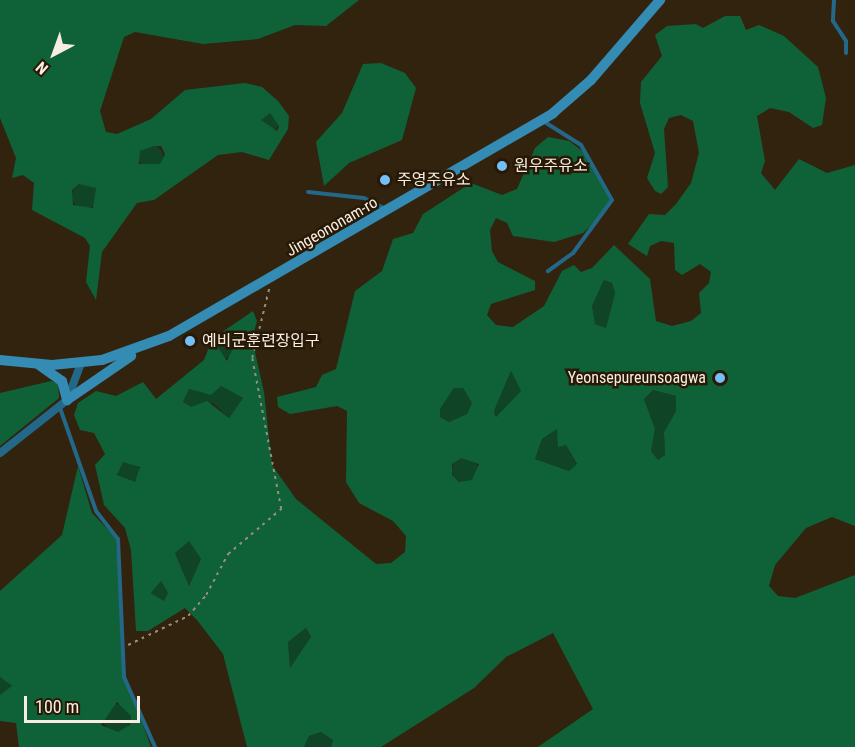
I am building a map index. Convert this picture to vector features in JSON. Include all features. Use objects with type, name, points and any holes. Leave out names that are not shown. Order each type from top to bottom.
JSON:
[{"type":"main road","name":"Jingeononam-ro","points":[[0,360],[39,365],[81,363],[148,345],[273,277],[389,212],[542,120],[579,92],[660,0]]},
{"type":"main road","points":[[63,403],[148,345]]},
{"type":"main road","points":[[39,365],[62,381],[63,403]]},
{"type":"street","points":[[0,453],[63,403],[81,363]]},
{"type":"lane","points":[[834,0],[833,21],[846,41],[846,53]]},
{"type":"lane","points":[[542,120],[581,145],[612,200],[573,253],[548,271]]},
{"type":"lane","points":[[308,192],[364,198],[389,212]]},
{"type":"lane","points":[[63,403],[96,512],[118,539],[126,685],[155,747]]},
{"type":"path","points":[[123,647],[188,615],[232,549],[281,509],[252,358],[273,277]]},
{"type":"green space","points":[[0,0],[359,0],[326,26],[295,25],[258,39],[203,44],[135,32],[124,37],[100,111],[106,132],[117,134],[151,119],[185,90],[245,83],[262,87],[278,101],[289,116],[288,129],[269,160],[242,152],[218,155],[154,200],[137,203],[102,252],[96,300],[86,282],[90,246],[85,238],[32,210],[34,183],[23,175],[12,178],[16,158],[0,118]],"holes":[[[270,113],[279,126],[277,131],[261,120]],[[161,146],[165,154],[160,164],[139,164],[140,151]],[[79,184],[96,188],[93,208],[73,205],[72,190]]]},
{"type":"green space","points":[[725,16],[740,16],[746,30],[759,25],[784,36],[818,67],[826,98],[822,125],[813,128],[789,112],[770,108],[757,116],[765,161],[761,173],[775,190],[799,159],[827,173],[855,165],[855,526],[832,517],[806,528],[775,565],[769,586],[778,596],[795,598],[855,575],[855,747],[538,747],[593,709],[553,633],[506,657],[474,688],[381,747],[331,747],[333,740],[321,732],[309,736],[304,747],[247,747],[223,654],[197,620],[185,608],[148,631],[136,631],[131,550],[125,528],[104,505],[95,465],[105,454],[94,433],[80,430],[74,415],[78,403],[96,391],[116,396],[143,382],[156,399],[204,360],[212,339],[253,311],[257,321],[252,339],[264,392],[272,465],[296,499],[376,564],[391,563],[405,552],[406,536],[393,521],[359,503],[346,482],[347,411],[337,406],[290,414],[278,407],[277,397],[316,387],[322,375],[336,369],[355,291],[382,271],[393,239],[413,233],[423,214],[471,183],[502,195],[517,189],[535,148],[548,137],[569,141],[588,155],[611,197],[605,212],[583,233],[554,242],[513,236],[507,223],[496,218],[490,230],[492,251],[498,262],[535,281],[535,290],[491,304],[487,315],[496,325],[513,327],[544,306],[562,271],[574,265],[581,272],[592,268],[614,245],[650,279],[656,321],[672,326],[691,321],[701,313],[699,293],[709,283],[711,272],[700,264],[682,275],[675,270],[674,243],[661,241],[650,246],[647,256],[628,244],[649,214],[665,215],[676,204],[691,183],[699,153],[693,121],[681,115],[669,118],[664,129],[668,187],[661,194],[655,191],[647,178],[655,153],[640,103],[641,82],[662,56],[655,35],[667,26],[696,24],[703,28]],"holes":[[[604,280],[612,283],[615,293],[606,328],[595,324],[592,306]],[[231,340],[235,344],[227,361],[217,346]],[[511,371],[521,391],[496,417],[494,411]],[[221,386],[243,398],[229,418],[207,401],[191,407],[183,402],[189,389],[211,395]],[[454,388],[463,388],[472,403],[467,414],[449,422],[440,417],[440,409]],[[653,390],[676,396],[676,411],[664,432],[665,455],[658,460],[651,451],[655,429],[644,399]],[[557,429],[558,447],[566,445],[577,464],[569,471],[535,459],[542,439]],[[461,458],[479,464],[472,480],[459,482],[452,475],[452,464]],[[123,462],[140,467],[135,482],[117,475]],[[189,541],[201,559],[189,586],[175,553]],[[161,581],[168,593],[164,601],[151,593]],[[306,628],[311,637],[290,668],[288,642]]]},
{"type":"green space","points":[[381,63],[405,73],[416,88],[402,140],[349,163],[324,186],[316,142],[342,113],[363,64]]},
{"type":"green space","points":[[270,113],[276,116],[279,122],[276,128],[270,131],[264,128],[261,122],[264,116]]},
{"type":"green space","points":[[151,145],[156,146],[162,152],[162,162],[156,168],[151,169],[146,168],[140,162],[139,157],[140,152],[146,146]]},
{"type":"green space","points":[[85,183],[94,187],[98,196],[94,205],[85,209],[76,205],[72,196],[76,187]]},
{"type":"green space","points":[[604,280],[612,283],[615,293],[606,328],[595,324],[592,306]]},
{"type":"green space","points":[[222,340],[230,340],[235,345],[233,356],[222,358],[217,353],[217,345]]},
{"type":"green space","points":[[511,371],[521,391],[497,417],[494,411]]},
{"type":"green space","points":[[51,381],[58,383],[59,398],[0,446],[0,393]]},
{"type":"green space","points":[[221,386],[243,398],[229,418],[213,403],[191,407],[183,402],[189,389],[204,393]]},
{"type":"green space","points":[[454,388],[463,388],[472,403],[467,414],[449,422],[440,417],[440,409]]},
{"type":"green space","points":[[653,390],[676,396],[676,411],[664,432],[665,455],[658,460],[651,451],[655,429],[644,399]]},
{"type":"green space","points":[[557,429],[577,465],[569,471],[535,459],[542,439]]},
{"type":"green space","points":[[465,457],[474,461],[478,470],[474,479],[465,483],[456,479],[452,470],[456,461]]},
{"type":"green space","points":[[129,461],[137,464],[140,472],[137,480],[129,483],[121,480],[118,472],[121,464]]},
{"type":"green space","points":[[78,466],[92,513],[116,538],[123,670],[151,747],[19,747],[16,723],[0,721],[0,695],[12,686],[0,677],[0,591],[62,535]],"holes":[[[117,702],[131,716],[130,725],[118,732],[101,725]]]},
{"type":"green space","points":[[189,540],[201,559],[189,586],[175,553]]},
{"type":"green space","points":[[161,581],[168,593],[164,601],[151,593]]},
{"type":"green space","points":[[306,628],[311,638],[290,668],[288,642]]},
{"type":"green space","points":[[0,677],[12,686],[3,695],[0,695]]},
{"type":"green space","points":[[117,704],[127,708],[131,718],[127,728],[117,732],[107,728],[103,718],[107,708]]},
{"type":"green space","points":[[321,732],[333,740],[331,747],[304,747],[309,736]]},
{"type":"place","name":"원우주유소","points":[[502,166]]},
{"type":"place","name":"주영주유소","points":[[385,180]]},
{"type":"place","name":"예비군훈련장입구","points":[[190,341]]},
{"type":"place","name":"Yeonsepureunsoagwa","points":[[720,378]]}]
